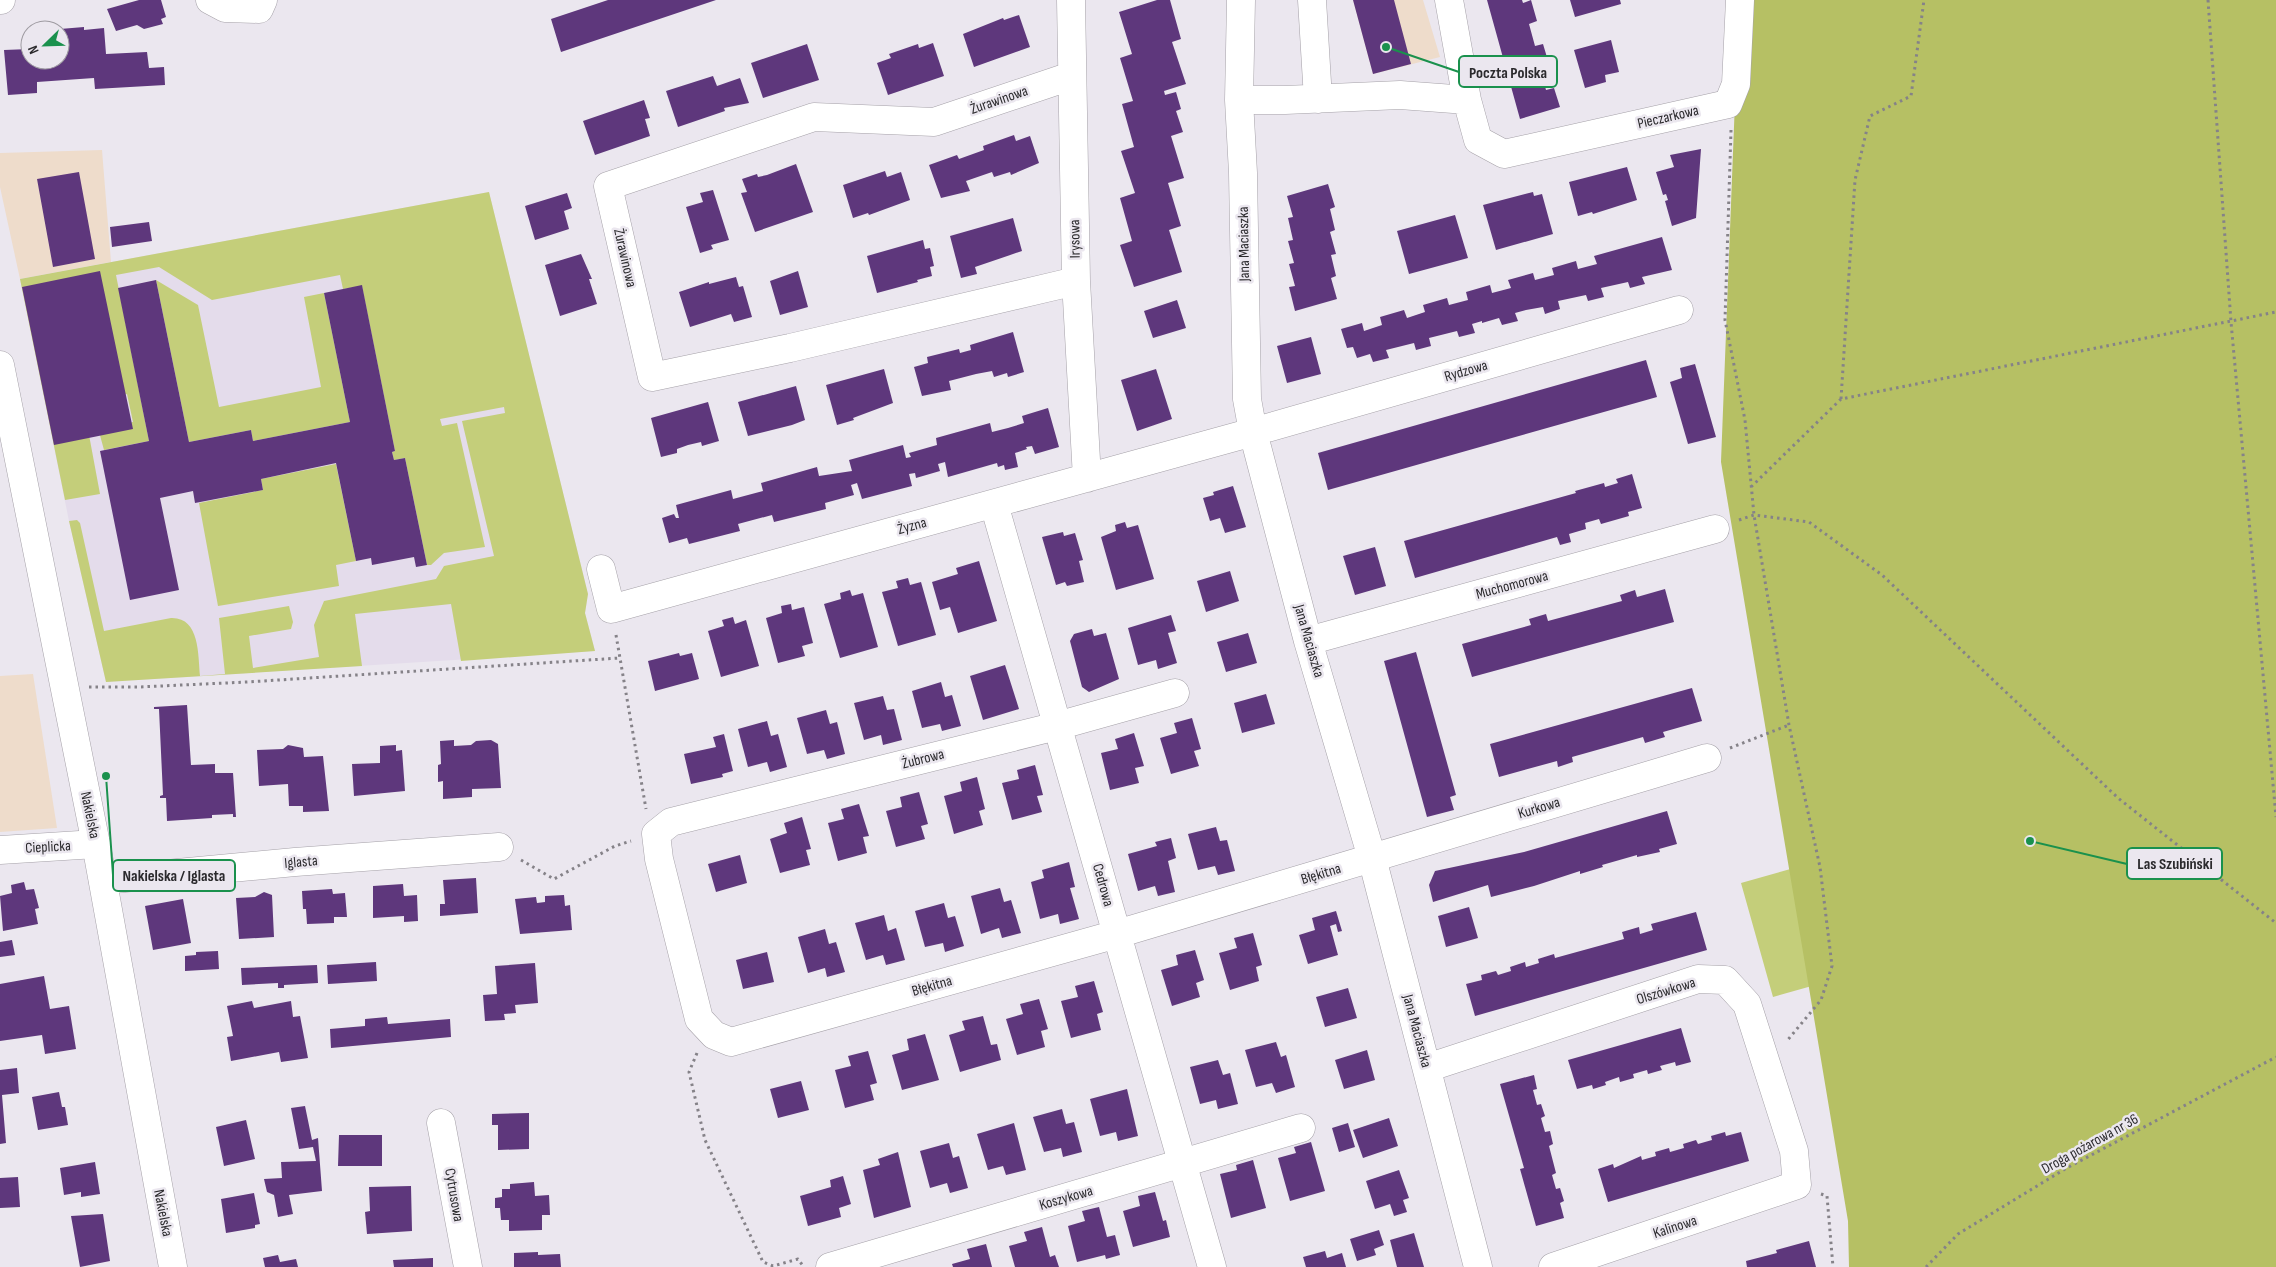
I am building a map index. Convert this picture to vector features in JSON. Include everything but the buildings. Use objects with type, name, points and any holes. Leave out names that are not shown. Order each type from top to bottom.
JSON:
[{"type":"street","points":[[210,0],[225,8],[259,10],[263,0]]},
{"type":"street","name":"Irysowa","points":[[1070,0],[1076,281],[1087,478]]},
{"type":"street","name":"Jana Maciaszka","points":[[1241,0],[1238,100],[1243,173],[1248,399],[1253,432],[1308,641],[1372,858],[1478,1267]]},
{"type":"street","points":[[1312,0],[1318,99]]},
{"type":"street","points":[[1238,100],[1400,95],[1467,100],[1449,0]]},
{"type":"street","points":[[1728,104],[1736,84],[1740,0]]},
{"type":"street","name":"Żurawinowa","points":[[1071,76],[934,122],[814,117],[608,186],[652,377],[790,348],[1076,281]]},
{"type":"street","name":"Pieczarkowa","points":[[1467,100],[1478,140],[1504,154],[1728,104]]},
{"type":"street","name":"Rydzowa","points":[[1253,432],[1679,310]]},
{"type":"street","name":"Nakielska","points":[[0,364],[103,880],[173,1267]]},
{"type":"street","name":"Żyzna","points":[[611,609],[1253,432]]},
{"type":"street","name":"Cedrowa","points":[[994,504],[1212,1267]]},
{"type":"street","name":"Muchomorowa","points":[[1308,641],[1715,530]]},
{"type":"street","points":[[601,569],[611,609]]},
{"type":"street","name":"Żubrowa","points":[[664,828],[1057,726],[1175,693]]},
{"type":"street","name":"Kurkowa","points":[[1372,858],[1707,758]]},
{"type":"street","points":[[664,828],[659,859],[699,1019]]},
{"type":"street","name":"Cieplicka","points":[[0,850],[96,844]]},
{"type":"street","name":"Iglasta","points":[[103,880],[295,862],[499,848]]},
{"type":"street","name":"Błękitna","points":[[699,1019],[714,1035],[731,1042],[1116,934],[1372,858]]},
{"type":"street","name":"Olszówkowa","points":[[1427,1068],[1698,979],[1725,980],[1747,1004],[1794,1151],[1797,1185]]},
{"type":"street","name":"Cytrusowa","points":[[441,1123],[468,1267]]},
{"type":"street","name":"Koszykowa","points":[[830,1267],[1301,1128]]},
{"type":"street","name":"Kalinowa","points":[[1553,1267],[1797,1185]]},
{"type":"path","points":[[1841,399],[1854,180],[1870,116],[1912,96],[1924,0]]},
{"type":"path","points":[[2208,0],[2231,322],[2276,817]]},
{"type":"path","points":[[1728,104],[1731,112],[1725,320],[1745,420],[1754,515],[1789,725],[1820,867],[1832,966],[1821,1000],[1767,1066]]},
{"type":"path","points":[[1751,487],[1841,399],[2276,312]]},
{"type":"path","points":[[1754,515],[1809,522],[1882,575],[2118,798],[2276,923]]},
{"type":"path","points":[[499,848],[554,879],[615,846],[664,828],[646,811],[611,609]]},
{"type":"path","points":[[93,686],[138,687],[247,682],[620,658]]},
{"type":"path","points":[[1707,758],[1789,725]]},
{"type":"path","points":[[699,1019],[700,1046],[689,1072],[705,1140],[764,1262],[773,1266],[798,1259],[803,1267]]},
{"type":"path","name":"Droga pożarowa nr 36","points":[[1926,1267],[1958,1234],[2065,1169],[2276,1057]]},
{"type":"path","points":[[1797,1185],[1827,1196],[1833,1267]]},
{"type":"shaded area","points":[[1353,0],[1423,0],[1440,57],[1373,74]]},
{"type":"shaded area","points":[[102,150],[111,262],[20,279],[0,187],[0,153]]},
{"type":"shaded area","points":[[489,192],[588,594],[585,613],[595,651],[106,682],[69,521],[20,279]]},
{"type":"shaded area","points":[[33,674],[57,828],[0,832],[0,676]]},
{"type":"green space","points":[[1742,0],[2276,0],[2276,1267],[1849,1267],[1848,1221],[1721,462],[1735,101]]},
{"type":"green space","points":[[489,192],[588,594],[585,613],[595,651],[461,661],[451,604],[355,614],[362,666],[106,682],[69,521],[77,520],[80,523],[104,631],[171,618],[180,619],[192,630],[196,639],[200,676],[225,674],[219,618],[289,606],[293,622],[291,629],[249,636],[253,668],[319,657],[314,625],[324,601],[436,579],[444,566],[494,556],[462,421],[505,413],[504,407],[440,419],[442,426],[457,423],[485,547],[444,553],[431,565],[427,565],[405,458],[394,460],[392,452],[395,451],[362,286],[343,289],[340,275],[212,300],[159,267],[116,275],[149,441],[104,450],[98,428],[133,422],[127,394],[84,408],[100,494],[65,500],[20,279]]},
{"type":"green space","points":[[156,280],[198,305],[219,407],[321,387],[304,297],[324,293],[350,422],[253,441],[251,430],[189,442]]},
{"type":"green space","points":[[336,464],[356,561],[336,565],[339,586],[218,606],[199,503],[263,490],[261,479]]},
{"type":"green space","points":[[1794,868],[1826,982],[1773,997],[1741,883]]},
{"type":"place","name":"Poczta Polska","points":[[1386,47]]},
{"type":"place","name":"Nakielska / Iglasta","points":[[106,776]]},
{"type":"place","name":"Las Szubiński","points":[[2030,841]]}]
